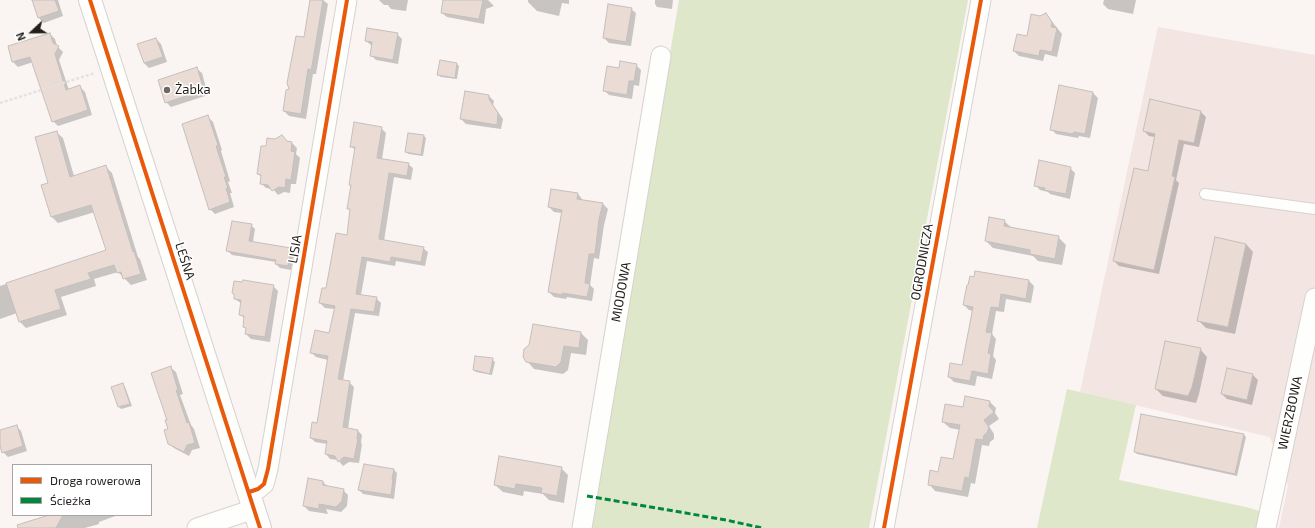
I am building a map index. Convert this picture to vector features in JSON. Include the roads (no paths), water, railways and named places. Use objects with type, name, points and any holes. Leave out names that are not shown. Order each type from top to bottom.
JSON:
[{"type":"street","name":"LEŚNA","points":[[90,0],[254,510]]},
{"type":"street","name":"LISIA","points":[[197,528],[254,510],[258,489],[264,484],[268,469],[347,0]]},
{"type":"street","name":"OGRODNICZA","points":[[884,528],[981,0]]},
{"type":"street","name":"MIODOWA","points":[[582,528],[661,56]]},
{"type":"street","name":"WIERZBOWA","points":[[1266,528],[1315,298]]},
{"type":"lane","points":[[1205,194],[1315,209]]},
{"type":"place","name":"Żabka","points":[[167,90]]}]
